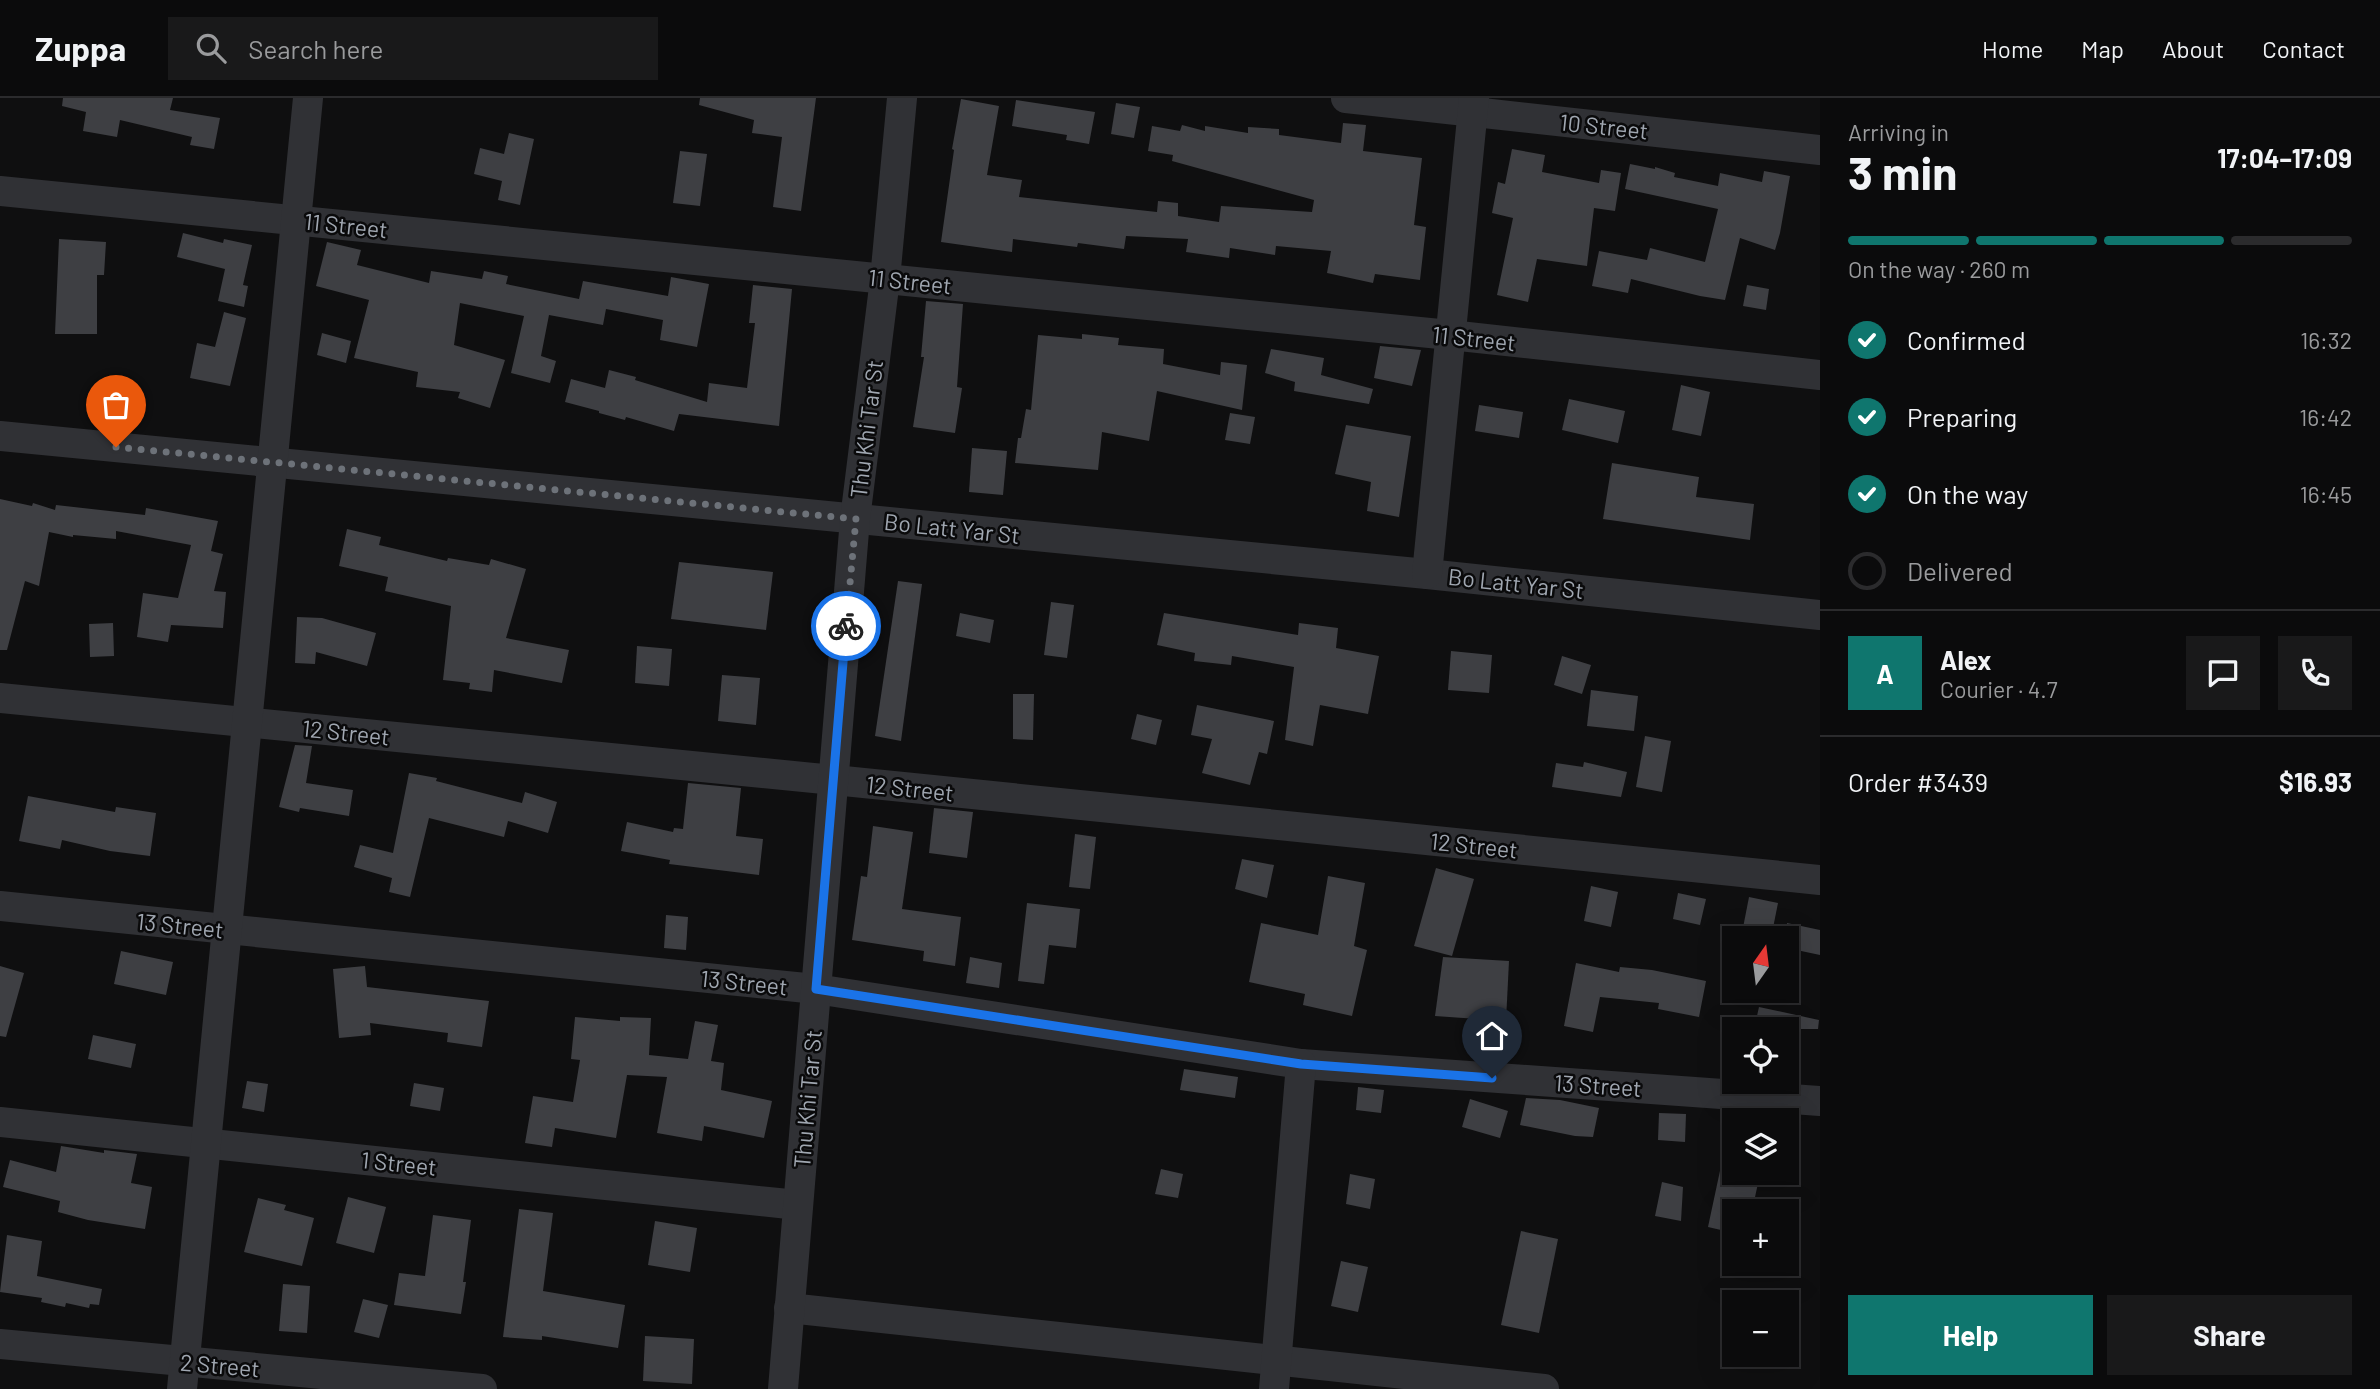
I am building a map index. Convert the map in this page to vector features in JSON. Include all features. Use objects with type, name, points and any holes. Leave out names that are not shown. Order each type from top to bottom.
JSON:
[{"type":"street","points":[[183,1375],[308,98]]},
{"type":"street","name":"Thu Khi Tar St","points":[[783,1389],[856,519],[885,279],[902,98]]},
{"type":"street","name":"10 Street","points":[[1346,98],[1473,105],[1820,150]]},
{"type":"street","points":[[1427,574],[1473,105]]},
{"type":"street","name":"11 Street","points":[[0,191],[1820,374]]},
{"type":"street","name":"Bo Latt Yar St","points":[[0,436],[1427,574],[1820,615]]},
{"type":"street","name":"12 Street","points":[[0,698],[1820,880]]},
{"type":"street","name":"13 Street","points":[[0,906],[816,989],[1301,1064],[1820,1101]]},
{"type":"street","points":[[1276,1374],[1301,1064]]},
{"type":"street","name":"1 Street","points":[[0,1122],[798,1205]]},
{"type":"street","points":[[789,1308],[1276,1374],[1544,1389]]},
{"type":"street","name":"2 Street","points":[[0,1344],[183,1375],[482,1389]]},
{"type":"building","points":[[63,98],[173,98],[170,110],[220,118],[214,149],[190,145],[192,137],[120,120],[117,137],[83,131],[86,112],[62,106]]},
{"type":"building","points":[[700,98],[816,98],[801,211],[773,207],[782,137],[752,133],[754,120],[699,105]]},
{"type":"building","points":[[961,99],[999,106],[987,175],[1022,180],[1019,197],[1157,212],[1158,201],[1178,203],[1178,216],[1219,222],[1221,206],[1312,212],[1314,200],[1172,161],[1173,155],[1148,151],[1152,126],[1180,131],[1182,125],[1205,131],[1205,126],[1248,133],[1248,127],[1279,129],[1279,135],[1341,143],[1343,123],[1366,125],[1363,151],[1422,158],[1414,225],[1426,227],[1420,280],[1375,274],[1373,283],[1327,273],[1331,251],[1276,246],[1275,255],[1230,248],[1229,258],[1186,252],[1188,239],[1126,236],[1124,249],[1078,243],[1077,247],[1013,239],[1012,252],[941,242]]},
{"type":"building","points":[[1016,100],[1095,112],[1089,144],[1066,140],[1067,135],[1012,126]]},
{"type":"building","points":[[1116,103],[1140,107],[1134,138],[1111,134]]},
{"type":"building","points":[[509,133],[534,139],[520,205],[498,200],[502,181],[474,174],[480,148],[504,154]]},
{"type":"building","points":[[1512,149],[1545,155],[1542,172],[1599,183],[1601,170],[1621,173],[1615,211],[1594,208],[1587,266],[1537,259],[1528,302],[1497,295],[1513,218],[1492,213],[1498,182],[1505,184]]},
{"type":"building","points":[[680,151],[707,154],[700,206],[673,203]]},
{"type":"building","points":[[1630,164],[1655,167],[1675,173],[1674,177],[1718,186],[1720,173],[1762,182],[1764,171],[1790,176],[1775,250],[1740,238],[1725,300],[1631,279],[1628,293],[1592,286],[1599,251],[1647,260],[1650,248],[1705,262],[1718,209],[1625,189]]},
{"type":"building","points":[[183,233],[223,243],[224,239],[252,245],[243,285],[248,286],[244,307],[218,301],[225,269],[177,257]]},
{"type":"building","points":[[59,239],[106,242],[104,275],[97,275],[97,334],[55,334]]},
{"type":"building","points":[[327,242],[361,250],[357,265],[429,283],[431,271],[482,279],[484,271],[508,276],[506,284],[579,299],[583,281],[668,296],[671,277],[709,284],[697,347],[660,340],[663,320],[606,309],[603,325],[549,315],[541,356],[556,361],[550,383],[511,373],[524,316],[460,303],[454,345],[505,360],[490,408],[458,398],[460,392],[416,387],[418,372],[354,358],[369,300],[316,286]]},
{"type":"building","points":[[753,285],[792,289],[779,426],[679,414],[674,431],[565,402],[571,379],[605,388],[609,370],[707,402],[709,383],[747,388],[755,323],[749,323]]},
{"type":"building","points":[[1747,285],[1769,289],[1766,310],[1743,306]]},
{"type":"building","points":[[926,301],[963,304],[957,387],[962,388],[955,433],[913,427],[924,357],[921,357]]},
{"type":"building","points":[[224,312],[246,318],[230,386],[190,378],[197,343],[215,347]]},
{"type":"building","points":[[322,333],[351,341],[346,363],[317,355]]},
{"type":"building","points":[[1082,334],[1119,338],[1118,345],[1164,349],[1163,364],[1220,375],[1221,362],[1247,365],[1242,410],[1157,391],[1149,441],[1102,432],[1098,470],[1015,463],[1026,409],[1031,410],[1038,335],[1082,339]]},
{"type":"building","points":[[1380,346],[1421,350],[1412,386],[1374,378]]},
{"type":"building","points":[[1271,349],[1324,358],[1321,375],[1373,389],[1369,404],[1294,391],[1295,382],[1265,373]]},
{"type":"building","points":[[1681,385],[1710,392],[1701,436],[1672,430]]},
{"type":"building","points":[[1569,399],[1625,411],[1618,443],[1562,430]]},
{"type":"building","points":[[1479,405],[1523,412],[1519,438],[1475,431]]},
{"type":"building","points":[[1230,413],[1255,417],[1250,444],[1225,440]]},
{"type":"building","points":[[1346,425],[1411,436],[1399,517],[1367,511],[1371,482],[1335,474]]},
{"type":"building","points":[[972,448],[1007,451],[1003,495],[969,492]]},
{"type":"building","points":[[1612,463],[1699,477],[1696,497],[1754,504],[1750,540],[1603,519]]},
{"type":"building","points":[[0,499],[32,506],[33,503],[55,510],[56,505],[145,515],[146,508],[218,521],[211,551],[223,554],[214,591],[226,592],[223,628],[171,625],[168,642],[137,637],[143,593],[178,598],[191,545],[116,531],[116,539],[73,537],[49,532],[39,586],[25,581],[7,650],[0,650]]},
{"type":"building","points":[[347,529],[381,537],[379,545],[447,561],[448,558],[489,565],[491,559],[526,569],[506,638],[569,650],[562,683],[494,670],[492,692],[469,689],[470,683],[443,680],[451,606],[385,591],[388,577],[339,566]]},
{"type":"building","points":[[679,562],[773,572],[766,630],[671,619]]},
{"type":"building","points":[[898,581],[922,584],[901,741],[875,736]]},
{"type":"building","points":[[1051,602],[1074,605],[1067,658],[1044,655]]},
{"type":"building","points":[[960,613],[994,620],[990,643],[956,636]]},
{"type":"building","points":[[1164,613],[1298,635],[1299,623],[1338,628],[1336,648],[1379,656],[1368,714],[1320,705],[1313,746],[1285,740],[1294,667],[1232,656],[1231,665],[1194,661],[1195,653],[1157,645]]},
{"type":"building","points":[[297,617],[322,618],[376,633],[367,666],[316,652],[315,664],[295,663]]},
{"type":"building","points":[[113,623],[114,656],[90,657],[89,624]]},
{"type":"building","points":[[637,646],[672,649],[669,686],[635,683]]},
{"type":"building","points":[[1451,651],[1492,655],[1489,693],[1448,690]]},
{"type":"building","points":[[1562,656],[1591,665],[1582,694],[1554,685]]},
{"type":"building","points":[[722,675],[760,678],[756,725],[718,721]]},
{"type":"building","points":[[1591,690],[1638,696],[1634,731],[1587,726]]},
{"type":"building","points":[[1013,694],[1034,694],[1033,740],[1013,739]]},
{"type":"building","points":[[1197,705],[1274,721],[1267,754],[1259,752],[1250,785],[1202,773],[1212,739],[1191,735]]},
{"type":"building","points":[[1137,714],[1162,720],[1156,745],[1131,739]]},
{"type":"building","points":[[1645,736],[1671,741],[1662,792],[1636,787]]},
{"type":"building","points":[[295,745],[312,746],[306,783],[353,790],[349,816],[300,808],[299,812],[279,807]]},
{"type":"building","points":[[1584,762],[1627,772],[1621,797],[1552,787],[1556,763],[1583,767]]},
{"type":"building","points":[[409,773],[437,778],[436,781],[522,803],[525,792],[557,802],[548,833],[508,821],[504,837],[429,818],[410,897],[389,892],[392,878],[354,867],[360,845],[393,853]]},
{"type":"building","points":[[688,783],[741,788],[736,836],[763,839],[759,875],[669,864],[670,860],[621,851],[627,822],[673,832],[674,828],[683,829]]},
{"type":"building","points":[[28,796],[115,812],[116,807],[156,813],[150,856],[110,851],[62,840],[60,849],[19,841]]},
{"type":"building","points":[[934,808],[973,812],[967,858],[929,853]]},
{"type":"building","points":[[873,826],[913,832],[902,909],[961,917],[955,966],[923,961],[924,951],[852,940],[861,876],[867,877]]},
{"type":"building","points":[[1075,834],[1096,837],[1090,889],[1069,887]]},
{"type":"building","points":[[1242,859],[1274,865],[1267,898],[1235,889]]},
{"type":"building","points":[[1436,868],[1474,879],[1452,956],[1414,946]]},
{"type":"building","points":[[1328,876],[1365,883],[1354,946],[1367,950],[1352,1016],[1303,1005],[1305,994],[1249,982],[1261,923],[1318,935]]},
{"type":"building","points":[[1591,886],[1618,892],[1611,927],[1584,921]]},
{"type":"building","points":[[1678,893],[1706,899],[1700,925],[1673,919]]},
{"type":"building","points":[[1749,897],[1778,903],[1773,926],[1743,926]]},
{"type":"building","points":[[1027,903],[1080,909],[1076,948],[1049,945],[1044,984],[1018,981]]},
{"type":"building","points":[[666,915],[688,917],[686,950],[664,948]]},
{"type":"building","points":[[1787,923],[1820,930],[1820,955],[1799,951],[1799,926],[1787,926]]},
{"type":"building","points":[[121,951],[173,962],[166,995],[114,984]]},
{"type":"building","points":[[970,957],[1002,963],[999,988],[966,983]]},
{"type":"building","points":[[1443,957],[1509,961],[1506,1021],[1435,1016]]},
{"type":"building","points":[[1576,963],[1619,972],[1620,967],[1652,970],[1706,981],[1699,1017],[1658,1009],[1659,1003],[1600,997],[1593,1032],[1564,1026]]},
{"type":"building","points":[[0,966],[24,973],[6,1037],[0,1036]]},
{"type":"building","points":[[365,966],[367,987],[489,1001],[482,1047],[447,1042],[448,1033],[370,1023],[371,1035],[339,1038],[333,969]]},
{"type":"building","points":[[1759,1007],[1819,1020],[1818,1029],[1799,1029],[1799,1017],[1757,1017]]},
{"type":"building","points":[[575,1017],[620,1021],[620,1017],[651,1018],[649,1055],[688,1059],[695,1021],[718,1025],[711,1061],[724,1063],[721,1090],[772,1101],[764,1138],[704,1126],[702,1141],[657,1133],[667,1077],[627,1075],[616,1138],[555,1128],[552,1147],[525,1143],[533,1096],[573,1102],[580,1060],[571,1059]]},
{"type":"building","points":[[93,1035],[136,1044],[131,1068],[88,1059]]},
{"type":"building","points":[[1184,1069],[1238,1077],[1235,1098],[1180,1090]]},
{"type":"building","points":[[247,1081],[268,1084],[264,1112],[242,1108]]},
{"type":"building","points":[[414,1083],[444,1088],[440,1111],[410,1106]]},
{"type":"building","points":[[1358,1087],[1384,1090],[1381,1113],[1356,1110]]},
{"type":"building","points":[[1526,1098],[1560,1100],[1599,1108],[1593,1137],[1520,1125]]},
{"type":"building","points":[[1470,1099],[1508,1111],[1500,1138],[1462,1127]]},
{"type":"building","points":[[1659,1113],[1686,1114],[1685,1142],[1658,1140]]},
{"type":"building","points":[[61,1146],[104,1153],[104,1150],[137,1154],[131,1183],[152,1187],[145,1229],[58,1212],[60,1201],[3,1187],[10,1160],[56,1172]]},
{"type":"building","points":[[1721,1166],[1722,1185],[1758,1185],[1755,1199],[1722,1199],[1722,1230],[1708,1227]]},
{"type":"building","points":[[1161,1169],[1183,1174],[1178,1198],[1155,1194]]},
{"type":"building","points":[[1350,1174],[1375,1179],[1370,1209],[1346,1204]]},
{"type":"building","points":[[1662,1182],[1683,1187],[1681,1221],[1655,1216]]},
{"type":"building","points":[[348,1197],[386,1207],[374,1253],[336,1243]]},
{"type":"building","points":[[258,1198],[286,1205],[284,1210],[314,1218],[302,1266],[244,1252]]},
{"type":"building","points":[[519,1209],[553,1213],[543,1291],[625,1305],[618,1348],[542,1336],[542,1340],[503,1337]]},
{"type":"building","points":[[433,1215],[471,1220],[461,1314],[394,1305],[399,1273],[425,1276]]},
{"type":"building","points":[[655,1221],[697,1228],[690,1272],[648,1265]]},
{"type":"building","points":[[1521,1231],[1558,1239],[1539,1333],[1501,1325]]},
{"type":"building","points":[[7,1235],[42,1241],[37,1276],[102,1289],[99,1305],[90,1304],[89,1308],[66,1303],[65,1307],[41,1302],[42,1298],[0,1292]]},
{"type":"building","points":[[1341,1261],[1368,1267],[1358,1312],[1331,1306]]},
{"type":"building","points":[[283,1284],[310,1286],[307,1333],[279,1331]]},
{"type":"building","points":[[363,1299],[388,1305],[379,1338],[354,1332]]},
{"type":"building","points":[[645,1336],[694,1339],[692,1384],[643,1381]]},
{"type":"way so far","points":[[116,447],[856,519],[846,626]]},
{"type":"route","points":[[846,626],[816,989],[1301,1064],[1492,1078]]}]
